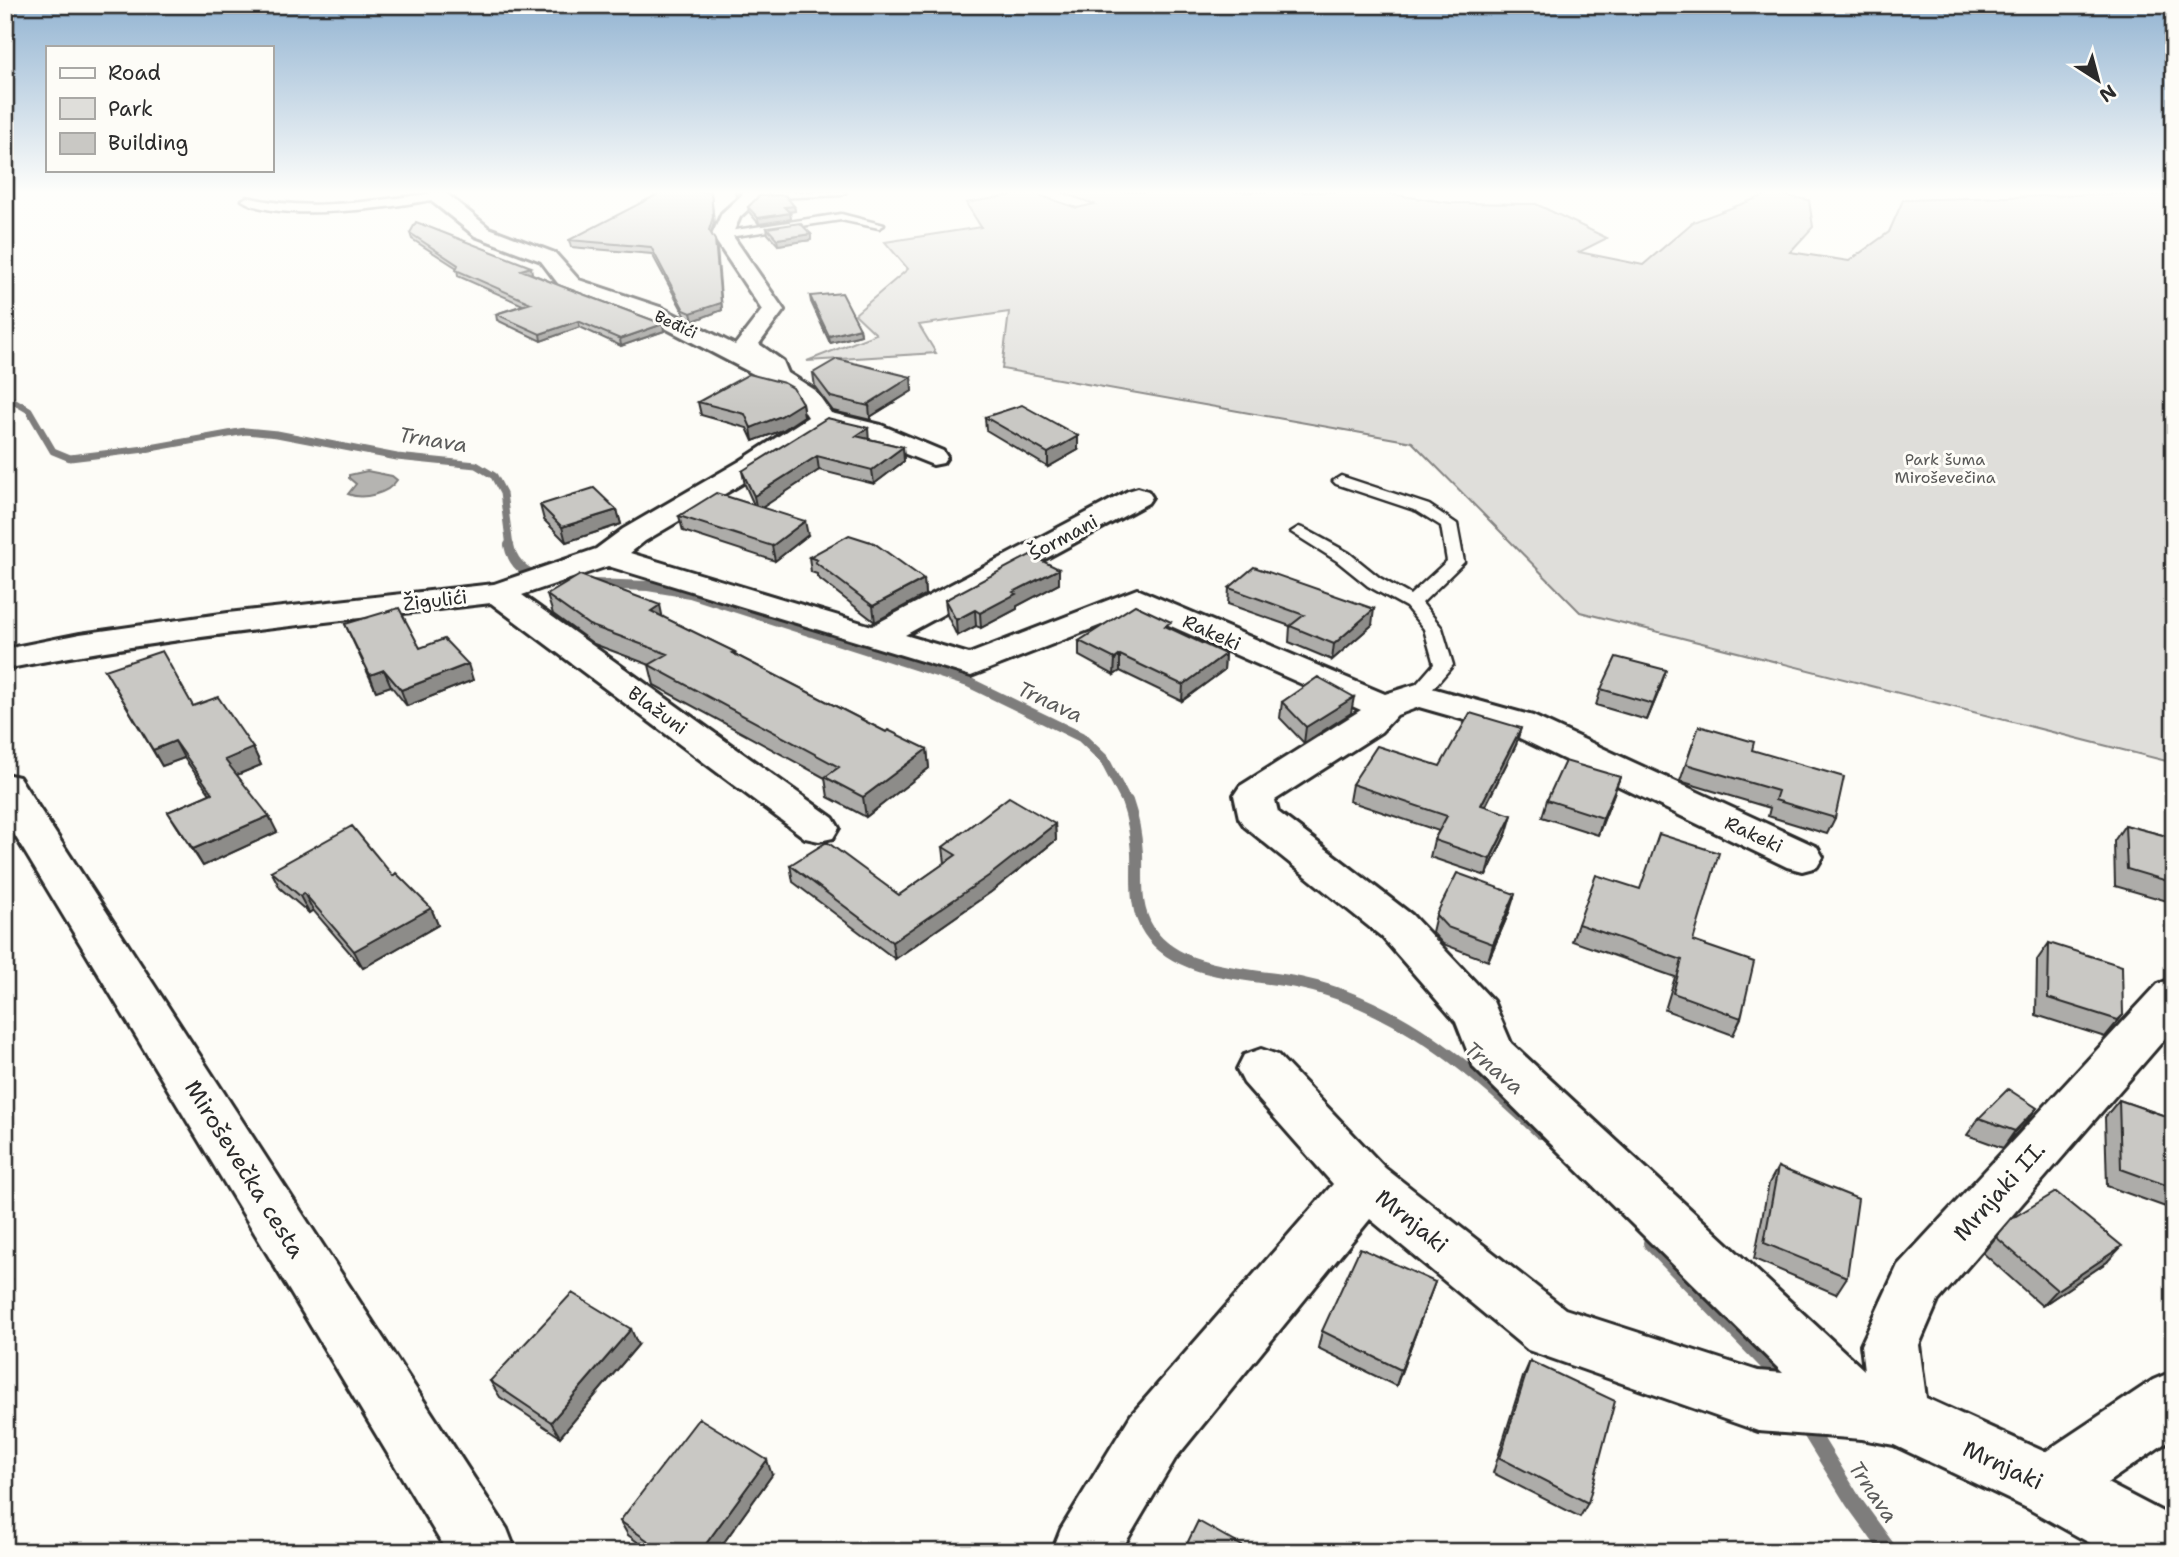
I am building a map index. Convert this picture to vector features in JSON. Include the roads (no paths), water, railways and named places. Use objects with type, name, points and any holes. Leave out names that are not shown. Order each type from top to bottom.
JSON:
[{"type":"street","name":"Beđići","points":[[554,265],[571,285],[652,312],[776,376]]},
{"type":"street","points":[[742,265],[773,310],[746,346],[774,366],[776,376],[806,395],[822,419],[872,431],[933,457]]},
{"type":"street","name":"Žigulići","points":[[5,659],[80,644],[228,623],[505,590],[607,556],[634,535],[751,467],[822,419]]},
{"type":"street","name":"Šormani","points":[[878,636],[1138,497]]},
{"type":"street","name":"Rakeki","points":[[607,556],[971,666],[1137,599],[1400,701],[1520,724],[1802,857]]},
{"type":"street","name":"Blažuni","points":[[505,590],[819,828]]},
{"type":"street","points":[[1400,701],[1254,795],[1259,818],[1398,926],[1478,1014],[1491,1054],[1862,1411]]},
{"type":"street","name":"Miroševečka cesta","points":[[5,786],[484,1552]]},
{"type":"street","name":"Mrnjaki II.","points":[[1862,1411],[1917,1283],[2174,996]]},
{"type":"street","points":[[1261,1069],[1366,1184]]},
{"type":"street","name":"Mrnjaki","points":[[1084,1552],[1153,1437],[1366,1184],[1548,1331],[1758,1401],[1862,1411],[2049,1486],[2171,1552]]},
{"type":"street","points":[[2049,1486],[2174,1401]]},
{"type":"lane","points":[[1340,481],[1423,508],[1449,524],[1456,562],[1412,603]]},
{"type":"lane","points":[[1299,532],[1343,557],[1374,582],[1412,603],[1433,628],[1444,665],[1400,701]]},
{"type":"waterway","name":"Trnava","points":[[5,396],[29,410],[53,451],[70,458],[145,449],[245,431],[277,434],[397,457],[476,465],[494,476],[503,493],[510,547]]},
{"type":"waterway","name":"Trnava","points":[[509,545],[512,556],[526,571],[545,579],[577,584]]},
{"type":"waterway","name":"Trnava","points":[[593,584],[648,586],[690,593],[968,682],[1081,737],[1104,759],[1127,803]]},
{"type":"waterway","name":"Trnava","points":[[1127,801],[1136,840],[1137,893],[1141,912],[1149,931],[1162,946],[1197,965],[1300,983],[1368,1006],[1400,1022],[1459,1062],[1540,1133]]},
{"type":"waterway","name":"Trnava","points":[[1651,1243],[1768,1364],[1780,1383]]},
{"type":"waterway","name":"Trnava","points":[[1805,1423],[1853,1501],[1890,1552]]},
{"type":"park label","name":"Park šuma Miroševečina","points":[[1945,468]]}]
